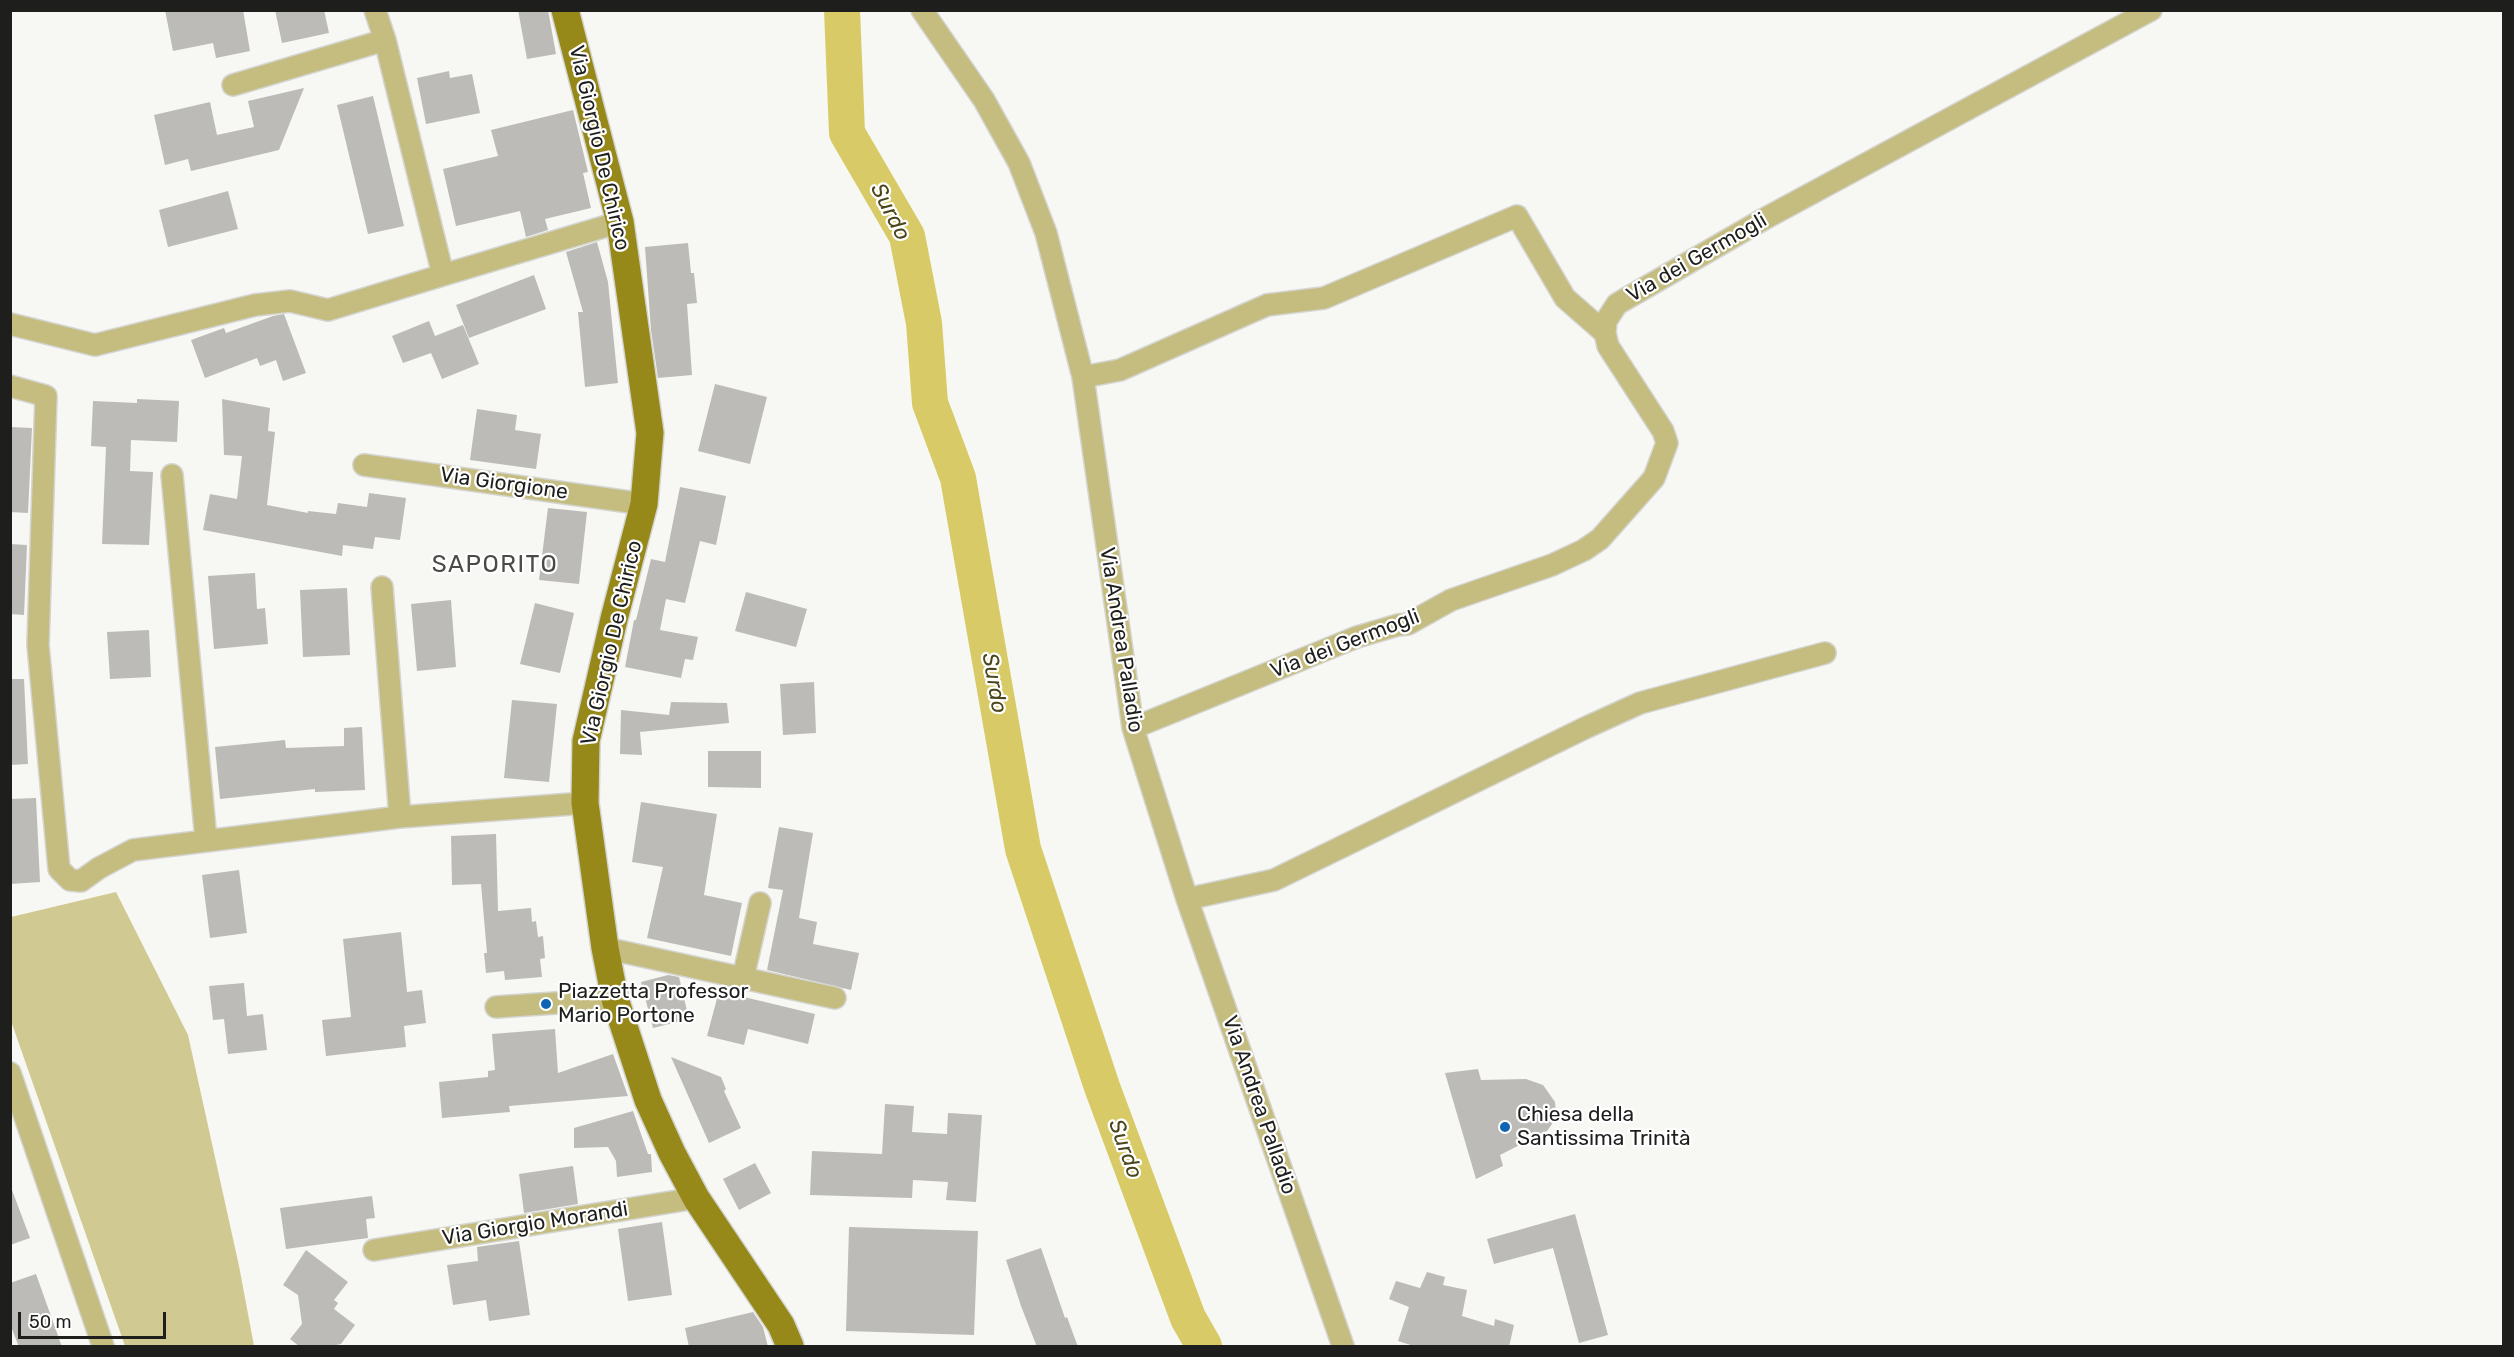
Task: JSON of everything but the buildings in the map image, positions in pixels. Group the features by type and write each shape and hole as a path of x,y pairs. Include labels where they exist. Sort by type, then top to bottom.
{"main road":[{"name":"Via Giorgio De Chirico","path":"565,10 621,222 650,433 644,504 614,619 586,741 585,803 605,948 615,999 648,1100 696,1198 782,1325 790,1347"}],"street":[{"path":"375,10 385,40 443,275"},
{"name":"Via Andrea Palladio","path":"922,10 984,100 1019,163 1046,233 1083,377 1132,728 1187,899 1343,1347"},
{"name":"Via dei Germogli","path":"1132,728 1357,637 1408,624 1451,600 1552,565 1584,550 1600,539 1654,478 1667,444 1663,431 1608,346 1605,333 1606,321 1617,304 1764,219 2151,10"},
{"path":"233,85 385,40"},
{"path":"1083,377 1120,370 1267,305 1324,298 1517,216 1565,298 1605,333"},
{"path":"10,324 95,345 255,305 290,301 328,310 621,222"},
{"path":"10,386 46,396 39,645 59,869 70,880 81,881 99,868 134,850 400,817 585,803"},
{"name":"Via Giorgione","path":"364,465 644,504"},
{"path":"171,475 206,840"},
{"path":"382,587 400,817"},
{"path":"1187,899 1274,880 1585,728 1640,704 1825,653"},
{"path":"743,978 760,903"},
{"path":"605,948 835,998"},
{"path":"496,1007 615,999"},
{"path":"10,1073 103,1347"},
{"name":"Via Giorgio Morandi","path":"374,1250 696,1198"}],"shaded area":[{"path":"116,892 188,1035 239,1266 254,1346 125,1346 11,1021 11,917"}],"waterway":[{"name":"Surdo","path":"842,10 847,133 907,236 924,323 930,403 958,478 1023,849 1102,1087 1188,1318 1204,1346"}],"place":[{"name":"Piazzetta Professor Mario Portone","path":"546,1004"},
{"name":"Chiesa della Santissima Trinità","path":"1505,1127"}],"district":[{"name":"SAPORITO","path":"495,565"}]}
